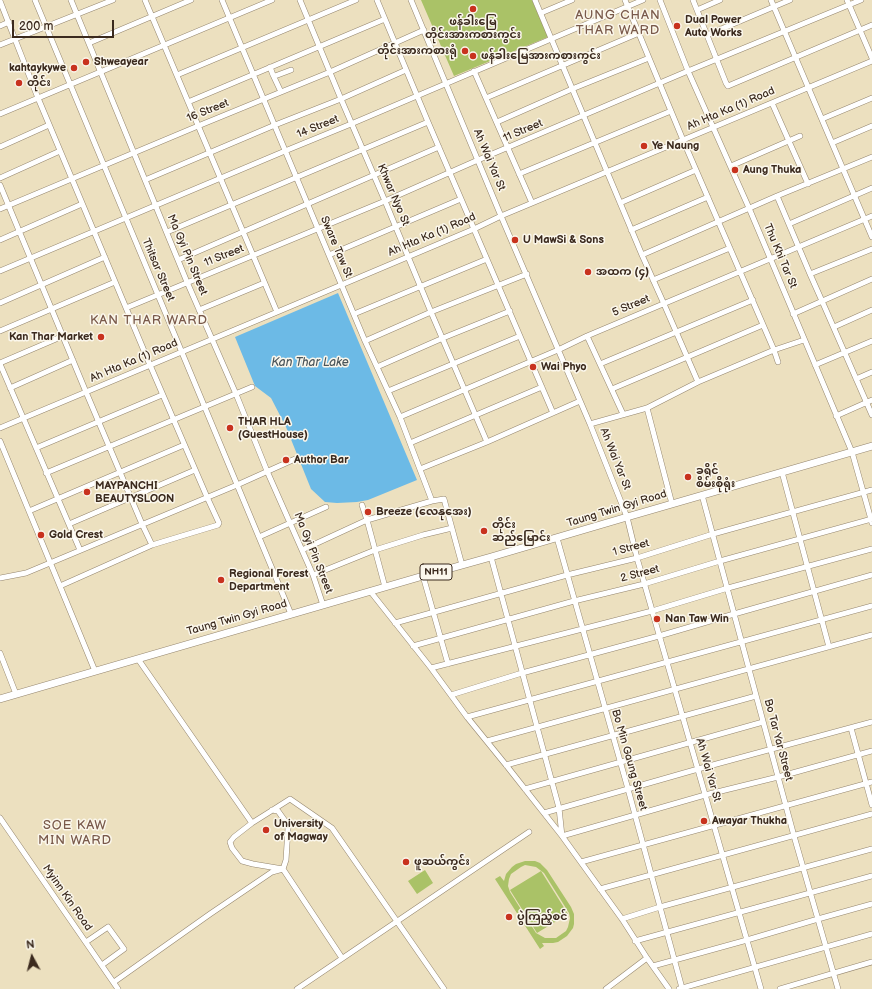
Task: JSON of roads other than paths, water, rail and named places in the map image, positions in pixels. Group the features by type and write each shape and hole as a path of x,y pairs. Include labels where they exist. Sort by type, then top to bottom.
{"highway":[{"name":"Taung Twin Gyi Road","path":"0,699 872,446"}],"street":[{"name":"Thitsar Street","path":"35,0 291,614"},
{"name":"Ma Gyi Pin Street","path":"71,0 187,282 313,575 323,605"},
{"path":"0,45 113,0"},
{"path":"145,0 277,312"},
{"path":"89,44 191,0"},
{"name":"Sware Taw St","path":"222,0 365,341 400,417 432,501"},
{"path":"0,114 272,0"},
{"name":"Khwar Nyo St","path":"300,0 351,124 487,442"},
{"path":"177,75 356,0"},
{"path":"377,0 553,413"},
{"name":"Ah Wai Yar St","path":"411,0 590,424 627,517 644,584 761,989"},
{"path":"535,0 631,230 698,382"},
{"path":"541,13 572,0"},
{"path":"625,0 778,362"},
{"name":"14 Street","path":"0,271 94,230 351,124 643,0"},
{"name":"Thu Khi Tar St","path":"660,0 688,71 750,208 793,314 852,452 872,520"},
{"path":"693,0 728,86 872,26"},
{"path":"697,10 720,0"},
{"path":"772,0 872,237"},
{"path":"707,35 790,0"},
{"name":"11 Street","path":"126,308 385,201 688,71 785,32 848,3 861,0"},
{"path":"848,3 872,58"},
{"path":"1,5 16,39 49,125 162,395 219,523 218,525 152,545 60,586"},
{"path":"188,102 385,19"},
{"path":"0,26 9,22"},
{"name":"16 Street","path":"0,209 330,72 424,30"},
{"path":"486,98 639,33"},
{"path":"496,122 649,58"},
{"name":"Ah Hta Ka (1) Road","path":"0,428 872,61"},
{"path":"270,67 281,92"},
{"path":"273,75 277,76 291,70"},
{"path":"145,180 341,99 406,70"},
{"path":"474,71 532,203"},
{"path":"822,119 872,98"},
{"path":"772,103 808,184"},
{"path":"519,174 671,110"},
{"path":"167,232 428,122"},
{"path":"0,147 49,125"},
{"path":"832,144 872,126"},
{"path":"731,166 800,136"},
{"path":"178,260 439,147"},
{"path":"0,178 60,151"},
{"path":"642,255 872,157"},
{"path":"620,203 696,170"},
{"path":"0,185 109,447 152,545"},
{"path":"789,224 872,188"},
{"path":"778,196 856,379 869,402 872,415"},
{"path":"631,230 708,197"},
{"path":"329,255 461,199"},
{"path":"0,240 82,204"},
{"name":"5 Street","path":"400,417 558,350 587,336 872,216"},
{"path":"653,280 730,248"},
{"path":"810,274 872,249"},
{"path":"0,303 105,258"},
{"path":"354,314 488,259"},
{"path":"365,341 431,312 527,274"},
{"path":"793,314 872,279"},
{"path":"0,331 115,282"},
{"path":"199,310 264,283"},
{"path":"600,364 753,300"},
{"path":"834,327 872,310"},
{"path":"377,367 510,311"},
{"path":"612,390 763,325"},
{"path":"63,336 0,363 80,550"},
{"path":"388,391 520,336"},
{"path":"587,336 623,414"},
{"path":"590,424 647,408 698,382 774,350 804,340"},
{"path":"815,365 872,341"},
{"path":"10,388 73,360"},
{"path":"856,379 872,372"},
{"path":"46,473 252,387"},
{"path":"410,443 542,387"},
{"path":"36,448 162,395"},
{"path":"420,469 487,442 580,401"},
{"path":"836,416 869,402"},
{"path":"647,408 672,504"},
{"path":"0,441 95,671"},
{"path":"29,511 184,446"},
{"path":"0,578 26,573 237,485 295,459"},
{"path":"69,524 195,470"},
{"path":"782,472 829,647"},
{"name":"1 Street","path":"395,623 567,575 637,558 713,534 872,490"},
{"name":"Bo Tar Yar Street","path":"702,495 794,836 838,989"},
{"path":"302,550 367,520 432,501 444,499 462,565"},
{"path":"362,505 385,587"},
{"path":"259,537 326,507"},
{"name":"2 Street","path":"413,646 574,601 644,584 720,561 872,520"},
{"path":"313,575 375,550 423,535 452,528"},
{"name":"Bo Min Gaung Street","path":"556,538 628,789 675,960 681,989"},
{"path":"431,668 652,611 728,588 872,549"},
{"path":"491,557 559,808 562,836"},
{"path":"450,694 872,575"},
{"path":"422,576 448,664"},
{"path":"370,591 431,668 467,717 544,812 622,919 669,989"},
{"path":"467,717 872,606"},
{"path":"487,741 872,635"},
{"path":"0,653 3,668 16,694"},
{"path":"138,659 252,823"},
{"path":"506,765 756,696"},
{"path":"525,789 763,722"},
{"path":"544,812 872,722"},
{"path":"851,728 872,805"},
{"path":"562,836 705,795 872,751"},
{"path":"581,862 872,782"},
{"path":"342,958 282,869 253,864 242,860 236,854 230,842 234,836 252,823 290,799 332,828 444,989"},
{"path":"114,982 272,872 282,869 286,860 288,825 278,811 272,810"},
{"path":"600,889 872,814"},
{"name":"Myinn Kin Road","path":"0,818 118,989"},
{"path":"297,989 529,832"},
{"path":"622,919 660,907 872,849"},
{"path":"636,941 872,876"},
{"path":"653,966 872,904"},
{"path":"86,942 108,927 124,949 102,965"},
{"path":"681,989 872,934"},
{"path":"608,988 647,958"},
{"path":"780,989 872,962"}],"water":[{"name":"Kan Thar Lake","path":"338,293 417,480 368,500 337,503 325,502 311,489 286,427 271,398 255,386 235,337"}],"place":[{"name":"ဖန်ခါးမြေ တိုင်းအားကစားကွင်း","path":"473,9"},
{"name":"Dual Power Auto Works","path":"677,26"},
{"name":"တိုင်းအားကစားရုံ","path":"465,51"},
{"name":"ဖန်ခါးမြေအားကစားကွင်း","path":"473,56"},
{"name":"Shweayear","path":"86,62"},
{"name":"kahtaykywe","path":"74,68"},
{"name":"တိုင်း","path":"19,83"},
{"name":"Ye Naung","path":"644,146"},
{"name":"Aung Thuka","path":"735,170"},
{"name":"U MawSi & Sons","path":"515,240"},
{"name":"အထက (၄)","path":"588,272"},
{"name":"Kan Thar Market","path":"101,337"},
{"name":"Wai Phyo","path":"533,367"},
{"name":"THAR HLA (GuestHouse)","path":"230,428"},
{"name":"Author Bar","path":"286,460"},
{"name":"ခရိုင် စိမ်းစိုရုံး","path":"688,477"},
{"name":"MAYPANCHI BEAUTYSLOON","path":"87,492"},
{"name":"Breeze (လေနုအေး)","path":"368,512"},
{"name":"တိုင်း ဆည်မြောင်း","path":"484,531"},
{"name":"Gold Crest","path":"41,535"},
{"name":"Regional Forest Department","path":"221,580"},
{"name":"Nan Taw Win","path":"657,619"},
{"name":"Awayar Thukha","path":"704,821"},
{"name":"University of Magway","path":"266,830"},
{"name":"ဖူဆယ်ကွင်း","path":"406,862"},
{"name":"ပွဲကြည့်စင်","path":"509,917"}],"district":[{"name":"AUNG CHAN THAR WARD","path":"618,24"},
{"name":"KAN THAR WARD","path":"149,321"},
{"name":"SOE KAW MIN WARD","path":"75,834"}]}
